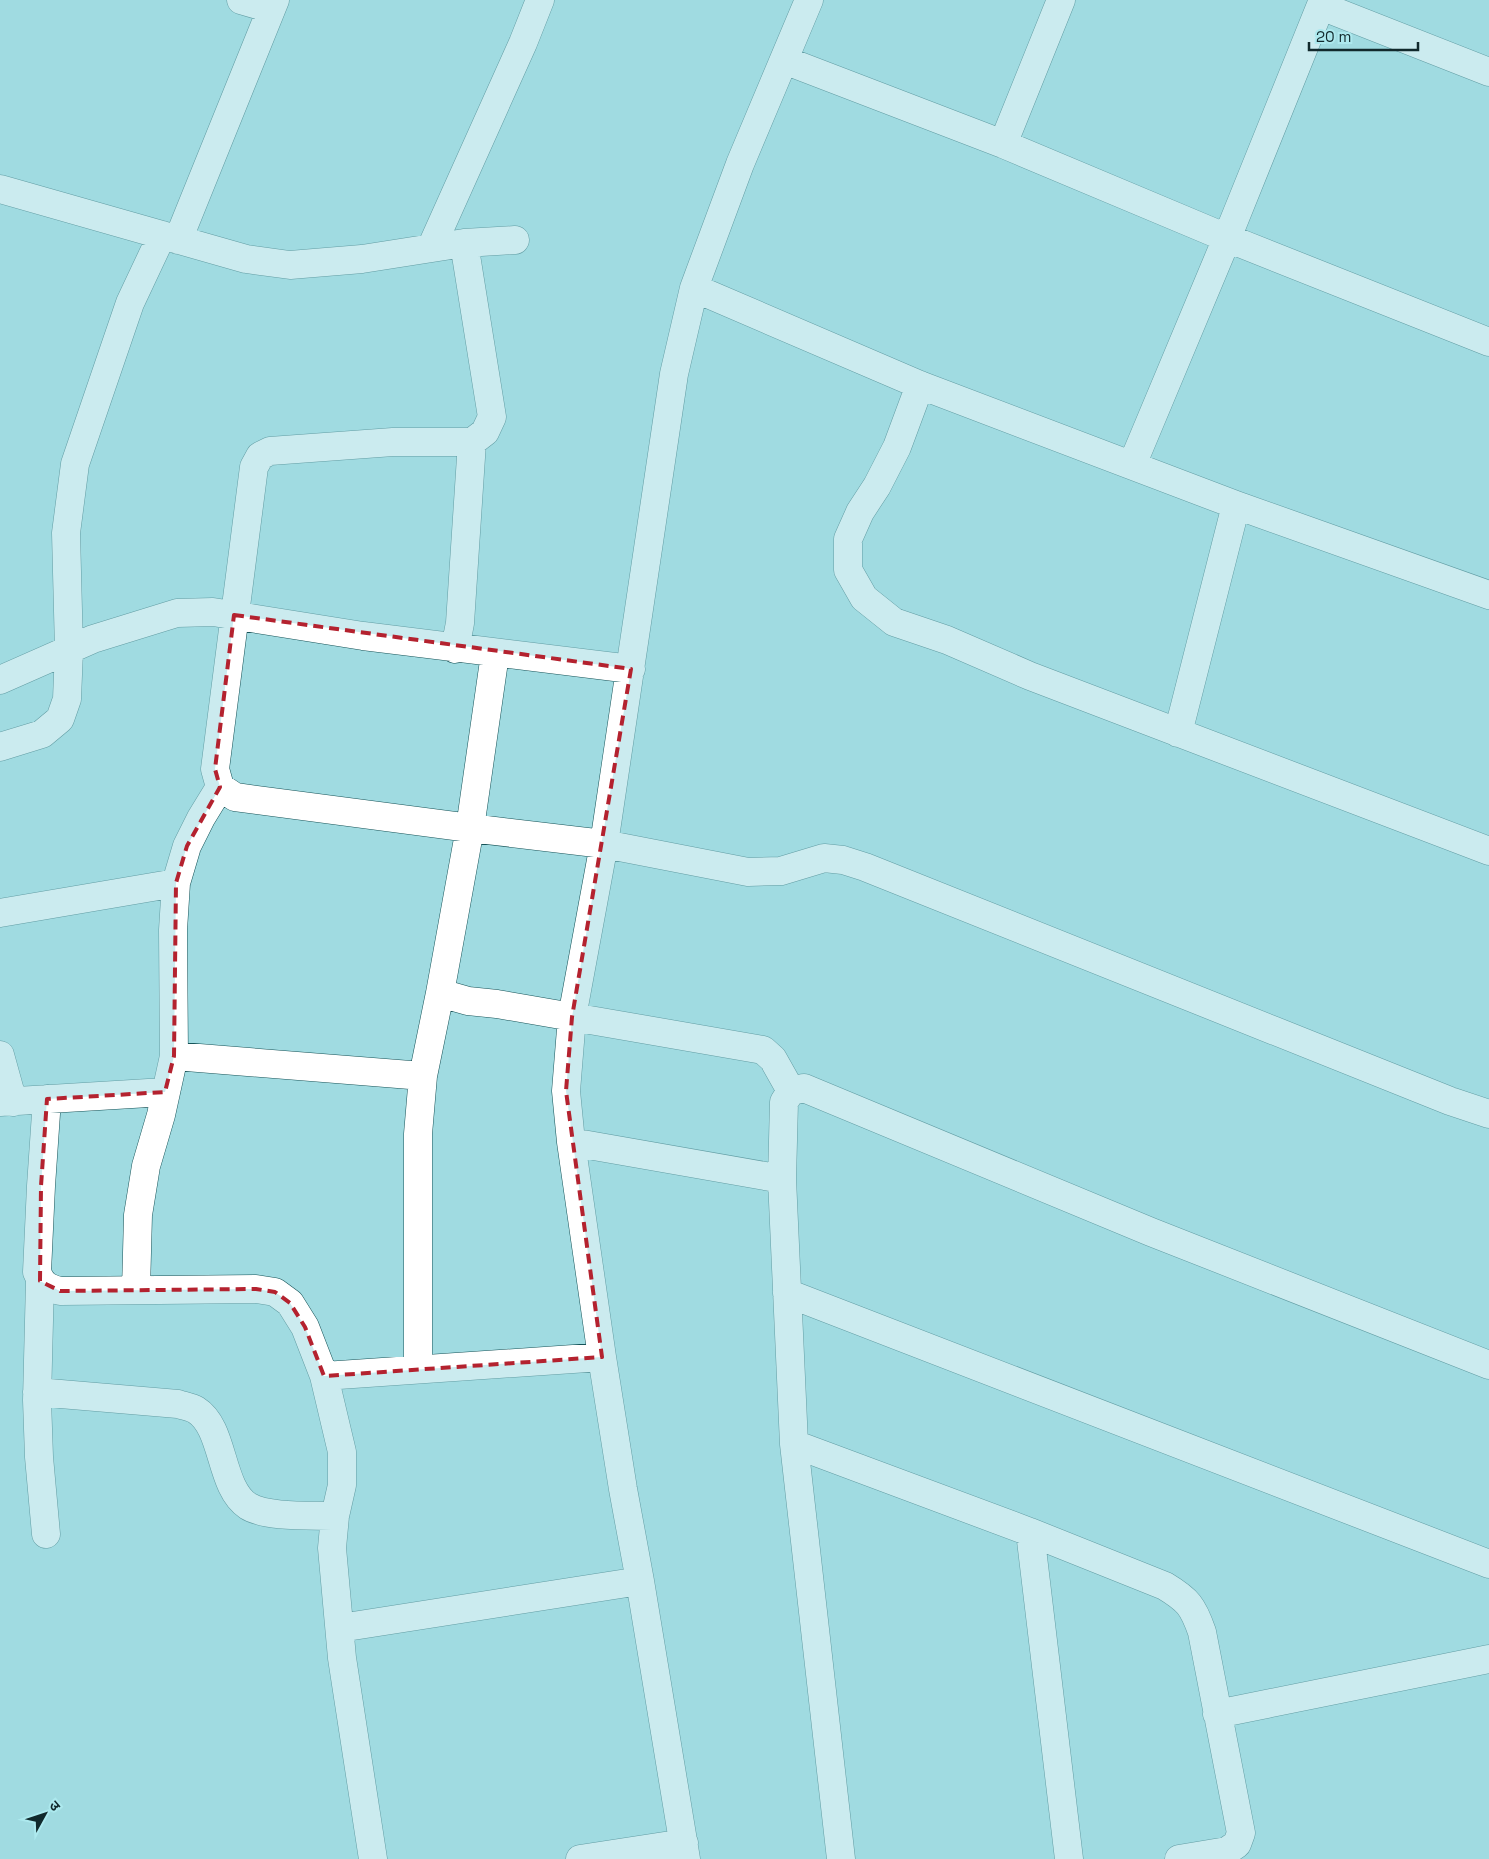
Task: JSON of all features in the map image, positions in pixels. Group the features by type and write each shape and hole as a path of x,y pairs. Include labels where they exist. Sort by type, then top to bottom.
{"street":[{"path":"0,747 42,734 60,719 67,699 69,650 66,533 75,464 130,303 170,237 273,4 241,0"},
{"path":"431,248 519,52 540,0"},
{"path":"580,1859 685,1851 640,1581 622,1489 571,1142 566,1091 572,1018 604,844 674,374 694,288 740,164 809,0"},
{"path":"1003,144 1061,0"},
{"path":"1132,465 1228,238 1322,3 1489,72"},
{"path":"784,60 1003,144 1228,238 1489,342"},
{"path":"0,189 246,259 290,265 362,259 464,242 515,240"},
{"path":"464,242 492,417 485,432 472,442 393,442 270,451 260,456 254,467 215,769 220,787 235,797 604,844 748,872 780,871 824,858 843,860 865,867 1450,1101 1489,1114"},
{"path":"694,288 920,385 1236,505 1489,595"},
{"path":"920,385 897,447 877,486 860,512 848,539 848,570 864,598 894,622 947,640 1030,676 1489,851"},
{"path":"455,648 460,623 472,442"},
{"path":"1178,733 1236,505"},
{"path":"0,680 93,639 177,613 213,612 495,654 631,669"},
{"path":"418,1369 418,1134 424,1076 470,828 495,654"},
{"path":"136,1290 138,1215 146,1166 161,1115 174,1056 173,930 176,884 187,846 220,787"},
{"path":"0,913 176,884"},
{"path":"440,993 468,1001 498,1004 763,1050 773,1059 791,1091"},
{"path":"0,1055 7,1102 165,1092"},
{"path":"174,1056 424,1076"},
{"path":"841,1859 794,1444 782,1179 784,1102 791,1091 804,1088 1160,1235 1489,1365"},
{"path":"46,1534 39,1457 37,1392 40,1206 47,1100"},
{"path":"571,1142 782,1179"},
{"path":"40,1281 48,1288 60,1291 256,1289 275,1292 290,1303 305,1327 324,1376 342,1452 342,1485 335,1516 332,1548 342,1658 372,1859"},
{"path":"787,1294 1489,1564"},
{"path":"324,1376 602,1357"},
{"path":"37,1392 178,1404 197,1411 210,1426 234,1491 248,1506 268,1513 335,1516"},
{"path":"794,1444 1030,1532 1165,1586 1182,1596 1195,1612 1202,1632 1241,1833 1239,1852 1227,1851 1179,1859"},
{"path":"1030,1532 1069,1859"},
{"path":"340,1628 640,1581"},
{"path":"1218,1714 1489,1658"}],"highlighted area":[{"path":"234,615 631,669 572,1017 566,1091 602,1357 324,1376 305,1327 290,1303 275,1292 256,1289 60,1291 40,1281 41,1186 47,1099 165,1092 174,1056 176,883 187,846 220,787 215,769"}]}
